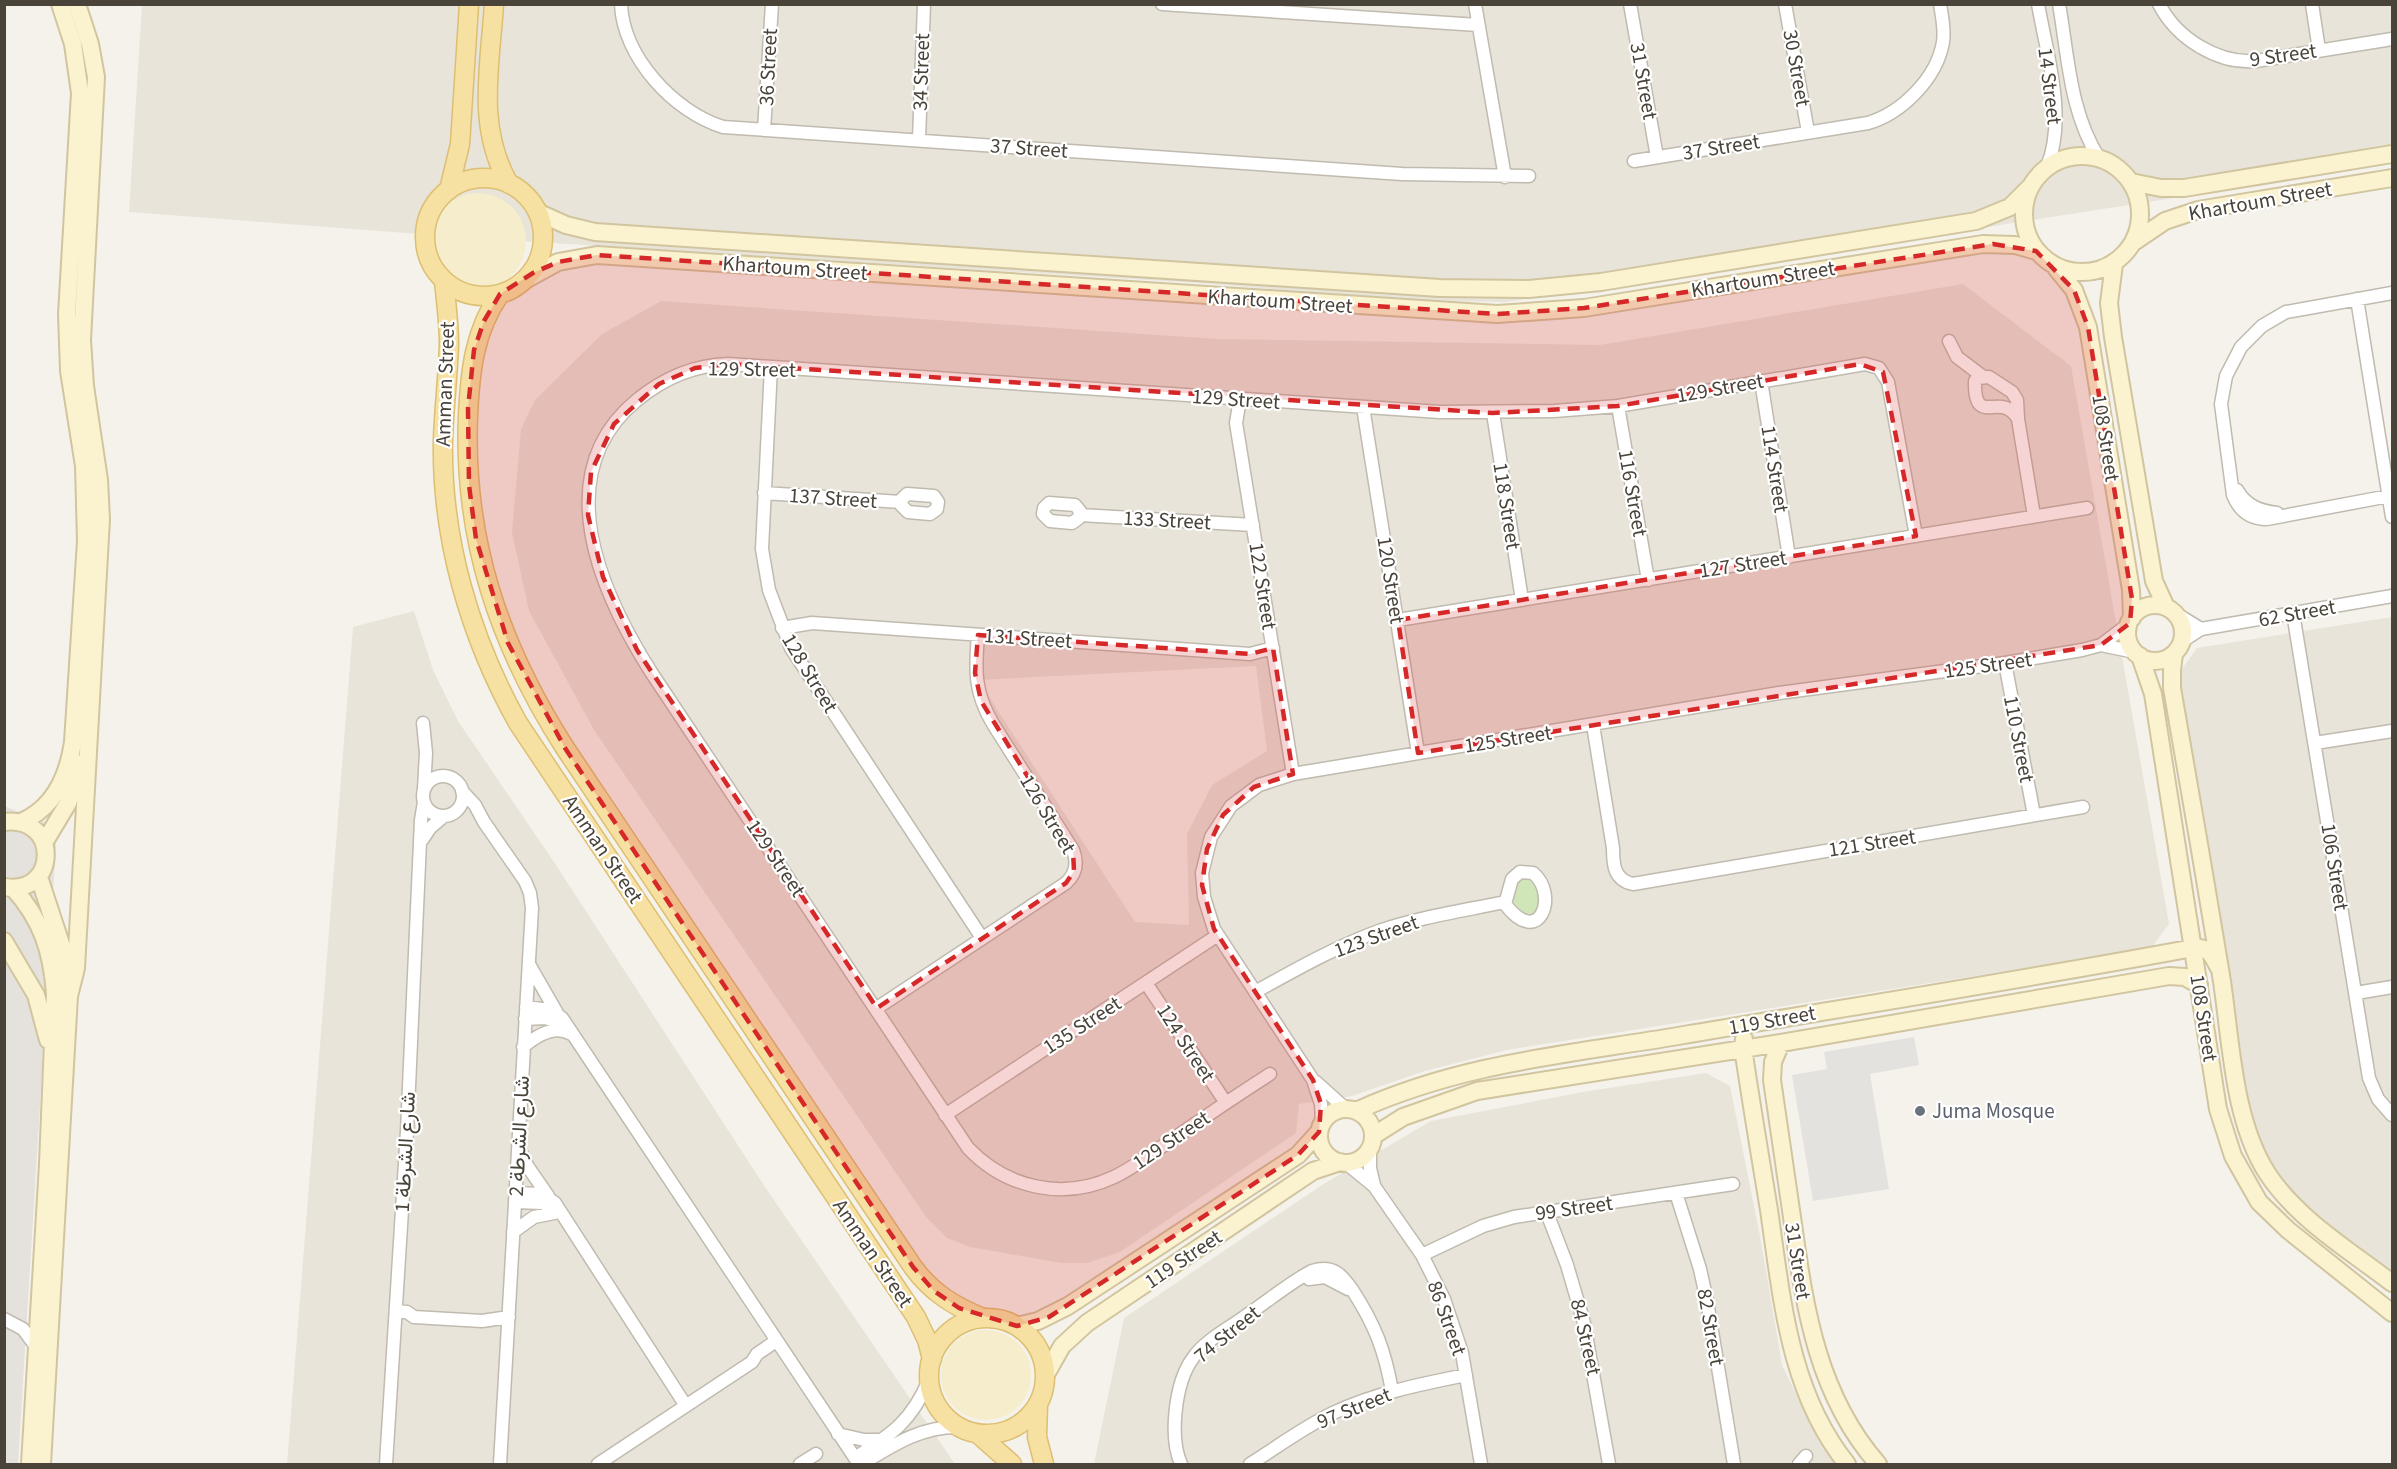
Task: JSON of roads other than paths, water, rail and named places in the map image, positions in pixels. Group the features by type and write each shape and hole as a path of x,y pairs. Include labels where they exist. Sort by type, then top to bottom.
{"main road":[{"path":"449,190 460,144 469,4"},
{"path":"494,4 487,116 495,155 509,184"},
{"path":"484,178 509,184 530,200 542,225 541,248 534,268 525,280 500,294 470,294 456,289 444,281 428,256 426,234 430,213 438,200 460,183 484,178"},
{"name":"Amman Street","path":"444,281 448,335 443,441 446,497 454,552 466,603 494,677 518,723 916,1317 927,1340 932,1359"},
{"name":"Amman Street","path":"500,294 484,321 474,350 468,408 468,468 472,512 482,566 498,618 519,668 565,748 913,1267 926,1284 942,1298 983,1318"},
{"path":"978,1434 1000,1433 1019,1425 1038,1404 1043,1391 1045,1376 1040,1353 1026,1334 1017,1326 1006,1321 983,1318 969,1321 951,1331 937,1346 932,1359 929,1380 935,1402 941,1412 960,1427 978,1434 1012,1464"},
{"path":"1038,1404 1037,1437 1044,1464"}],"street":[{"path":"13,822 42,811 62,781 69,762 73,742 84,570 86,516 84,466 70,379 67,314 80,93 73,44 60,4"},
{"path":"69,996 76,968 101,519 98,468 85,386 82,317 96,93 90,44 77,4"},
{"name":"37 Street","path":"621,4 624,29 632,50 673,99 689,112 710,123 736,129 1402,174 1529,176"},
{"name":"36 Street","path":"764,130 772,4"},
{"name":"34 Street","path":"919,140 924,4"},
{"path":"1162,4 1478,25"},
{"path":"1475,4 1505,177"},
{"name":"31 Street","path":"1630,4 1657,158"},
{"name":"30 Street","path":"1785,4 1808,132"},
{"path":"1808,132 1876,121 1908,102 1934,66 1941,51 1944,26 1940,4"},
{"name":"14 Street","path":"2038,4 2056,114 2056,138 2047,167"},
{"name":"14 Street","path":"2059,4 2078,113 2087,137 2099,158"},
{"name":"9 Street","path":"2159,4 2176,28 2214,55 2238,62 2392,39"},
{"path":"2312,4 2319,50"},
{"name":"37 Street","path":"1634,161 1808,132"},
{"name":"Khartoum Street","path":"2131,182 2161,188 2184,188 2392,154"},
{"path":"2072,156 2099,158 2116,168 2131,182 2140,205 2139,230 2134,242 2114,264 2100,271 2070,272 2055,267 2036,251 2029,239 2024,220 2025,200 2030,188 2047,167 2072,156"},
{"name":"Khartoum Street","path":"2134,242 2165,221 2198,210 2392,178"},
{"name":"Khartoum Street","path":"537,212 566,225 595,232 1281,278 1499,290 1601,282 1976,221 2010,207 2030,188"},
{"name":"Khartoum Street","path":"525,280 558,262 597,255 1450,313 1506,314 1584,308 1983,244 2004,244 2036,251"},
{"name":"108 Street","path":"2114,264 2109,303 2112,337 2154,581 2170,610"},
{"name":"108 Street","path":"2055,267 2074,291 2088,327 2131,590 2131,620"},
{"path":"2389,496 2288,514 2264,511 2251,505 2240,496 2232,478 2221,404 2226,376 2241,347 2262,326 2286,312 2392,293"},
{"path":"2357,299 2392,517"},
{"path":"1949,341 1958,357 1982,376 1989,377 2012,392 2018,405 2018,419 2034,516"},
{"name":"129 Street","path":"1270,1074 1126,1170 1094,1184 1069,1189 1030,1186 995,1171 968,1148 637,650 616,610 598,560 590,529 589,486 596,458 611,429 634,403 670,378 694,368 728,364 1440,412 1493,413 1618,406 1865,364 1876,366 1883,372 1889,388 1916,536"},
{"name":"128 Street","path":"771,367 762,536 764,571 782,628 791,648 982,938"},
{"path":"1982,376 1975,381 1977,402 1985,408 1999,406 2007,408 2013,411 2018,419"},
{"name":"114 Street","path":"1761,381 1789,556"},
{"name":"122 Street","path":"1240,399 1236,423 1293,774"},
{"name":"116 Street","path":"1618,406 1648,580"},
{"name":"120 Street","path":"1363,407 1418,753"},
{"name":"118 Street","path":"1493,413 1522,600"},
{"name":"137 Street","path":"764,493 901,502"},
{"name":"127 Street","path":"1398,620 2087,508"},
{"name":"133 Street","path":"1080,515 1253,525"},
{"name":"62 Street","path":"2178,648 2202,629 2392,596"},
{"path":"2170,610 2183,630 2178,648 2161,660 2154,661 2138,654 2129,642 2131,620 2137,612 2151,606 2170,610 2202,629"},
{"name":"106 Street","path":"2293,613 2372,1086 2378,1099 2392,1115"},
{"name":"125 Street","path":"2101,645 2131,620"},
{"name":"131 Street","path":"782,628 812,623 1250,654 1273,648"},
{"name":"126 Street","path":"877,1008 1066,883 1074,871 1076,861 1071,845 993,724 981,701 975,673 978,635"},
{"name":"125 Street","path":"1321,1128 1321,1104 1313,1080 1218,935 1206,908 1202,885 1204,861 1211,837 1223,815 1240,798 1270,780 1293,774 1779,693 2005,663 2101,645 2138,654"},
{"name":"108 Street","path":"2178,648 2172,688 2241,1107 2258,1156 2274,1184 2293,1205 2392,1283"},
{"name":"108 Street","path":"2138,654 2153,694 2218,1108 2226,1139 2250,1190 2274,1217 2392,1313"},
{"name":"110 Street","path":"2005,663 2034,815"},
{"name":"شارع الشرطة 1","path":"386,1464 422,840 421,820 426,753 423,723"},
{"name":"121 Street","path":"1593,725 1614,848 1622,868 1629,875 1637,878 1660,879 2083,807"},
{"path":"2315,743 2392,731"},
{"path":"44,843 61,817 74,789 89,736"},
{"path":"426,753 441,776"},
{"path":"422,840 430,828 450,814 462,802 462,791 452,778 441,776 431,780 424,795 434,813 450,814 484,822"},
{"name":"شارع الشرطة 2","path":"462,791 475,805 525,882 530,893 532,908 500,1464"},
{"path":"9,888 32,883 39,877 46,861 44,843 33,828 13,822"},
{"path":"39,877 65,961 69,996 42,1464"},
{"path":"9,888 29,906 37,918 50,957 55,994 30,1464"},
{"name":"123 Street","path":"1255,992 1333,950 1378,932 1421,919 1505,902"},
{"name":"135 Street","path":"945,1115 1218,935"},
{"path":"4,941 36,995 44,1020 51,1058"},
{"path":"2193,948 2203,947 2208,950 2219,968"},
{"name":"119 Street","path":"1351,1110 1476,1069 2193,948"},
{"path":"529,959 535,977 558,1014 838,1434 859,1462 886,1444 909,1436 946,1427 960,1427"},
{"path":"1995,1005 2039,989 2042,982 2039,978 2032,976"},
{"name":"119 Street","path":"1372,1142 1402,1117 1477,1090 1781,1043 2169,976 2185,977 2199,984"},
{"name":"124 Street","path":"1146,982 1226,1103"},
{"path":"2356,993 2392,987"},
{"path":"526,1013 544,1008 558,1014"},
{"path":"526,1013 553,1019 569,1030"},
{"path":"1743,1048 1744,1040 1752,1031 1779,1024 1795,1016"},
{"path":"524,1047 538,1036 553,1031 569,1030"},
{"name":"31 Street","path":"1781,1043 1773,1062 1772,1080 1806,1309 1820,1363 1833,1393 1850,1427 1878,1464"},
{"name":"31 Street","path":"1743,1048 1784,1313 1799,1372 1814,1412 1825,1433 1847,1464"},
{"name":"125 Street","path":"1313,1080 1351,1110"},
{"path":"1351,1110 1368,1121 1372,1142 1358,1161 1343,1163 1326,1154 1322,1148 1321,1128 1332,1113 1351,1110"},
{"name":"119 Street","path":"1017,1326 1048,1317 1078,1300 1298,1155 1321,1128"},
{"name":"86 Street","path":"1372,1142 1370,1168 1374,1186"},
{"path":"518,1145 524,1159 686,1406"},
{"name":"119 Street","path":"1045,1376 1062,1346 1087,1323 1313,1171 1343,1163"},
{"name":"86 Street","path":"1343,1163 1374,1186 1422,1256 1450,1315 1467,1375 1481,1464"},
{"name":"99 Street","path":"1422,1256 1483,1226 1514,1217 1733,1184"},
{"name":"82 Street","path":"1676,1193 1700,1269 1707,1301 1734,1464"},
{"path":"515,1197 548,1196"},
{"path":"515,1197 542,1203 559,1212"},
{"path":"513,1232 534,1217 559,1212"},
{"name":"84 Street","path":"1547,1213 1567,1265 1584,1323 1609,1464"},
{"path":"1773,1244 1782,1240 1789,1243 1799,1296 1806,1309"},
{"path":"2344,1274 2366,1282 2372,1279 2374,1268"},
{"name":"74 Street","path":"1180,1464 1174,1439 1174,1420 1181,1388 1192,1359 1211,1341 1312,1271 1328,1269 1340,1274 1367,1312 1379,1338 1392,1391"},
{"path":"395,1317 407,1312 414,1317 508,1322"},
{"path":"4,1319 24,1329 37,1348"},
{"path":"598,1464 752,1362 759,1360 778,1344"},
{"name":"97 Street","path":"1250,1464 1300,1431 1332,1414 1392,1391 1467,1375"},
{"path":"879,1464 886,1444 914,1410 929,1380"},
{"path":"838,1434 886,1444"},
{"path":"612,1464 618,1452"},
{"path":"800,1464 816,1454"}],"place":[{"name":"Juma Mosque","path":"1920,1111"}]}
